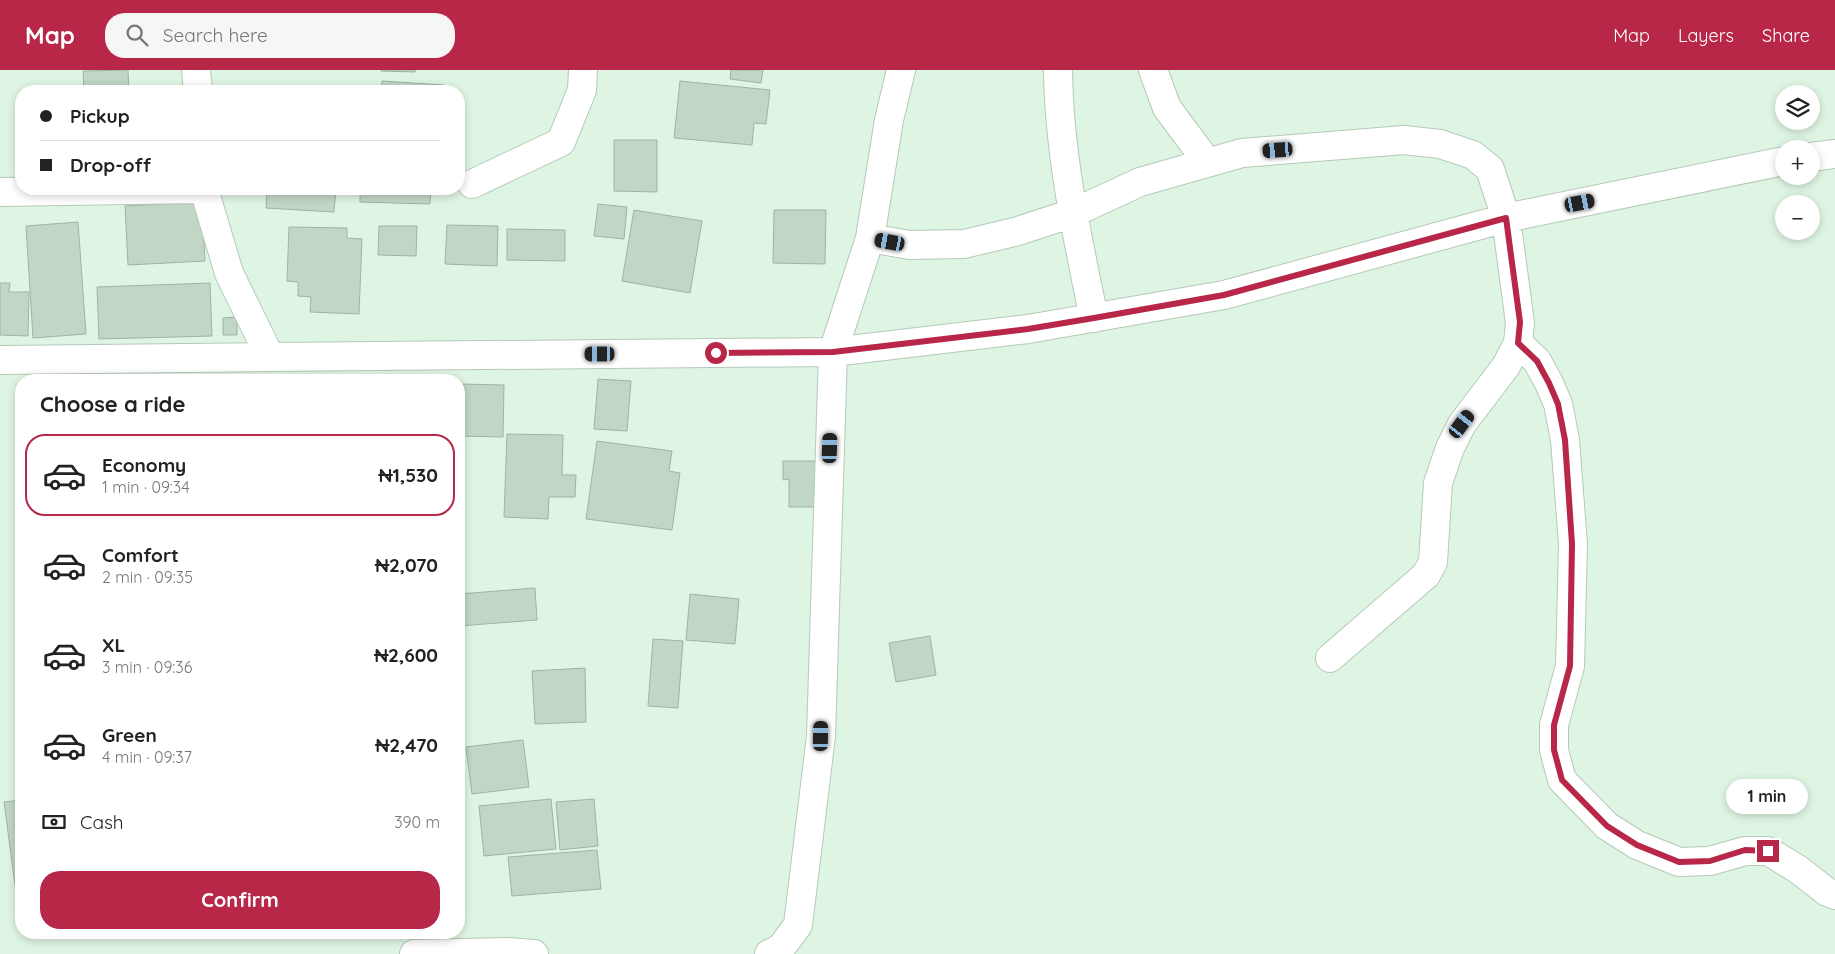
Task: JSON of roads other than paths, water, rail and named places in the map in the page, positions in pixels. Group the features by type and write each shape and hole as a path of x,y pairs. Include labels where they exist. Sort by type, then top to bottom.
{"street":[{"path":"196,70 197,85"},
{"path":"472,184 561,142 582,90 582,70"},
{"path":"769,954 781,948 798,925 821,736 833,352 870,238 889,120 901,70"},
{"path":"1058,70 1058,110 1073,213 1094,318"},
{"path":"1153,70 1167,108 1208,163"},
{"path":"870,238 909,245 964,244 1018,231 1073,213 1140,182 1242,153 1404,140 1440,144 1473,155 1490,169 1506,218 1520,322 1518,343 1506,366 1462,424 1450,448 1438,483 1433,562 1426,575 1330,658"},
{"path":"1820,156 1835,154"},
{"path":"0,360 833,352 1028,329 1224,295 1506,218 1775,163"},
{"path":"0,192 15,192"},
{"path":"206,195 229,273 270,357"},
{"path":"1518,343 1537,361 1549,383 1558,404 1565,440 1572,544 1570,666 1554,725 1554,750 1562,780 1607,826 1637,845 1679,862 1710,861 1745,850 1768,851 1799,870 1826,892 1835,895"},
{"path":"414,954 508,952 534,954"}]}
